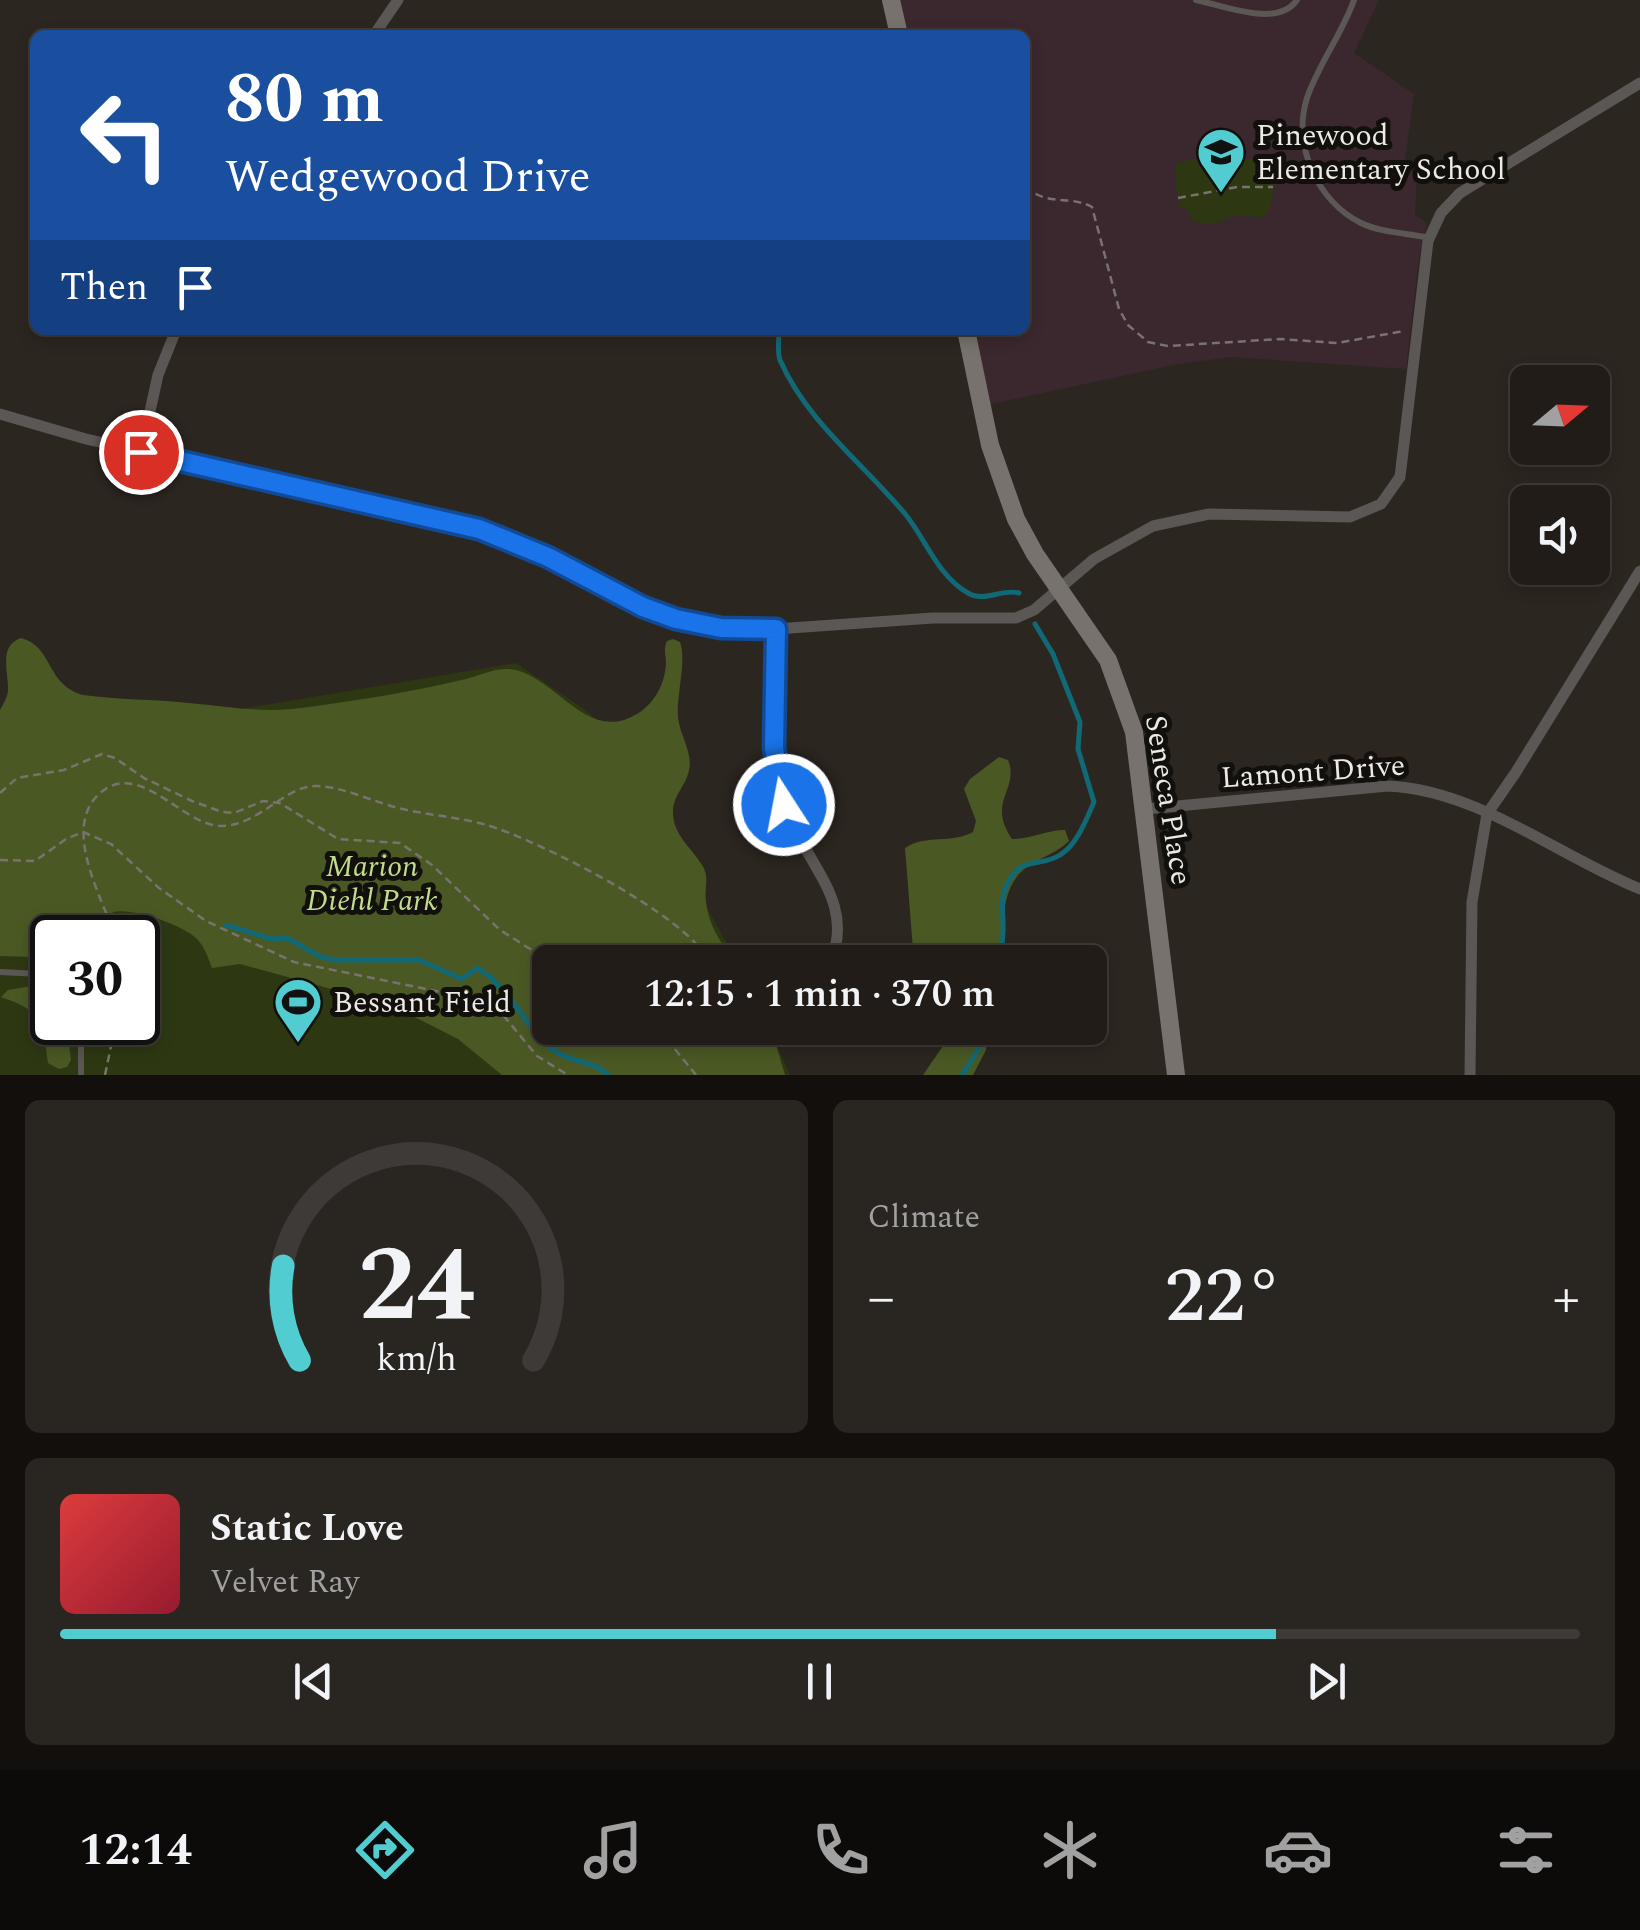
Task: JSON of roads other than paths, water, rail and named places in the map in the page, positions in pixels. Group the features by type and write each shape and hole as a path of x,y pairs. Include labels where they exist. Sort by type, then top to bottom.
{"street":[{"path":"377,30 398,0"},
{"path":"896,1 899,30"},
{"path":"0,414 141,452 479,529 548,557 643,607 676,619 721,628 776,629 933,618 1016,618 1034,610 1122,540 1177,519 1227,514 1350,517 1381,504 1400,477 1407,444 1429,238 1440,213 1460,192 1640,83"},
{"path":"141,452 158,375 174,335"},
{"name":"Seneca Place","path":"967,335 1001,483 1026,536 1101,646 1134,732 1176,1075"},
{"path":"1470,1075 1472,902 1486,814 1640,571"},
{"path":"776,629 777,776 790,818 835,902 836,945"},
{"name":"Lamont Drive","path":"1146,808 1388,786 1440,792 1640,889"}],"lane":[{"path":"1196,0 1272,15 1288,10 1298,0"},
{"path":"1354,0 1307,99 1304,132 1310,165 1327,195 1352,217 1372,227 1429,238"},
{"path":"0,972 30,973"},
{"path":"81,1045 81,1075"}],"waterway":[{"path":"779,335 780,360 805,403 906,515 948,577 974,596 1019,593"},
{"path":"1002,945 1002,902 1012,875 1018,869 1066,851 1094,802 1078,749 1080,722 1053,654 1035,624"},
{"path":"226,925 272,939 287,938 321,957 335,960 419,960 462,979 477,968 498,985 552,1049 608,1075"},
{"path":"962,1075 978,1045"}],"place":[{"name":"Pinewood Elementary School","path":"1221,194"},
{"name":"Bessant Field","path":"298,1044"}],"park label":[{"name":"Marion Diehl Park","path":"372,883"}]}
